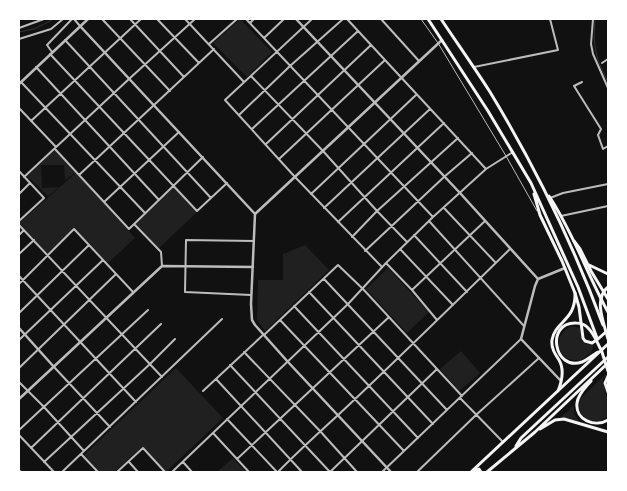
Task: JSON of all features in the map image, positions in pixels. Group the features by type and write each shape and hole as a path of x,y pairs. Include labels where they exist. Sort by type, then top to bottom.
{"main road":[{"path":"428,19 513,152 531,183 578,287 608,371"},
{"path":"441,19 490,93 542,186 587,283 608,339"},
{"path":"531,183 540,215 575,293 579,307 583,338 585,341 592,342 608,330"},
{"path":"542,186 561,216 608,312"},
{"path":"574,242 580,249 587,264 608,299"},
{"path":"587,264 608,274"},
{"path":"608,287 602,294 600,303 608,339"},
{"path":"556,394 562,382 563,376 561,363 554,354 552,339 558,327 573,309 575,293"},
{"path":"600,348 589,328 580,323 572,323 562,328 556,338 557,349 563,358 568,361 582,362 606,346"},
{"path":"470,472 556,394 606,346"},
{"path":"513,449 521,438 608,358"},
{"path":"535,432 608,363"},
{"path":"598,372 582,393 577,403 579,413 583,419 595,424 608,420"},
{"path":"608,376 605,383 608,392"},
{"path":"489,471 513,449 535,432 550,422 559,419 564,419 608,432"},
{"path":"474,472 479,469 481,472"}],"street":[{"path":"19,28 44,19"},
{"path":"19,39 51,29 63,19"},
{"path":"227,183 197,211 75,80 51,53 47,45 73,19 203,157 227,183 255,214 251,295 252,320 263,335 391,472"},
{"path":"88,19 20,83 46,108 145,213"},
{"path":"102,19 170,91"},
{"path":"130,19 184,77"},
{"path":"31,121 140,19"},
{"path":"157,19 199,63"},
{"path":"185,19 244,82"},
{"path":"24,177 129,78 195,19"},
{"path":"209,44 237,19"},
{"path":"246,19 276,53 364,143 433,217"},
{"path":"250,23 254,19"},
{"path":"264,38 284,19"},
{"path":"296,19 430,163 460,193 538,279"},
{"path":"312,19 225,100 324,208 382,267"},
{"path":"239,115 317,41 343,19"},
{"path":"346,19 486,168"},
{"path":"381,19 419,61"},
{"path":"473,68 558,50 550,19"},
{"path":"593,19 591,44 593,54 608,88"},
{"path":"252,129 358,31"},
{"path":"255,214 442,39"},
{"path":"65,40 211,198"},
{"path":"266,144 371,46"},
{"path":"79,175 214,49"},
{"path":"602,63 608,59"},
{"path":"279,159 385,60"},
{"path":"36,67 159,200"},
{"path":"251,76 407,242"},
{"path":"582,82 574,86 601,129 598,135 603,149 608,146"},
{"path":"311,194 417,94"},
{"path":"19,108 128,229 203,157"},
{"path":"324,208 431,109"},
{"path":"338,222 444,123"},
{"path":"104,202 179,132"},
{"path":"352,237 377,211 458,138"},
{"path":"172,472 305,347 363,289 400,248 433,217 486,168 513,152"},
{"path":"365,251 444,177 472,153"},
{"path":"19,171 44,198 19,221"},
{"path":"19,194 30,183"},
{"path":"550,198 564,193 608,184"},
{"path":"561,216 608,206"},
{"path":"444,208 496,263"},
{"path":"429,221 524,326"},
{"path":"412,290 485,221"},
{"path":"19,224 162,377"},
{"path":"134,224 162,252 162,266"},
{"path":"19,284 74,229 132,292"},
{"path":"19,235 24,230"},
{"path":"414,235 467,292"},
{"path":"19,254 34,240"},
{"path":"251,295 185,292 186,240 254,241"},
{"path":"19,313 89,245"},
{"path":"400,248 453,305"},
{"path":"228,419 278,472 290,459 384,372 510,249"},
{"path":"19,340 103,260"},
{"path":"386,263 438,320"},
{"path":"203,391 338,265 363,289 437,369 476,415 503,442"},
{"path":"19,398 81,342 132,292 162,266 253,267"},
{"path":"382,472 521,339 538,279 564,268"},
{"path":"19,368 116,274"},
{"path":"19,276 136,402"},
{"path":"324,278 447,410"},
{"path":"309,292 433,424"},
{"path":"294,306 370,385 418,438"},
{"path":"19,430 148,310"},
{"path":"237,459 389,317"},
{"path":"62,472 222,320"},
{"path":"280,320 404,451"},
{"path":"31,448 161,324"},
{"path":"19,328 110,426"},
{"path":"44,462 150,364 175,338"},
{"path":"521,339 562,382"},
{"path":"244,352 357,472"},
{"path":"417,472 476,415 539,358"},
{"path":"230,365 330,472 437,369"},
{"path":"216,379 302,472"},
{"path":"19,382 44,407 84,452"},
{"path":"213,433 249,472"},
{"path":"19,435 52,471"},
{"path":"118,472 143,448 164,472"},
{"path":"81,454 98,472"},
{"path":"129,462 138,472"},
{"path":"183,462 192,472"}],"lane":[{"path":"421,19 438,43 540,215"}],"shaded area":[{"path":"240,19 272,52 247,77 213,43"},
{"path":"55,150 75,173 65,180 64,165 41,165 42,188 59,187 48,196 27,176"},
{"path":"77,172 135,238 107,264 75,229 48,256 19,223"},
{"path":"173,186 197,212 158,249 134,224"},
{"path":"305,245 329,270 265,331 257,320 258,280 283,280 283,254"},
{"path":"388,268 429,312 407,333 366,289"},
{"path":"572,326 580,328 580,335 584,343 590,345 594,344 591,352 581,361 568,359 560,351 560,337"},
{"path":"461,351 480,373 459,391 440,369"},
{"path":"176,368 223,418 166,472 142,447 114,472 100,472 84,455"},
{"path":"608,372 603,379 603,382 608,401 608,416 601,421 587,420 582,415 580,410 579,404 581,398"},
{"path":"573,405 575,415 580,422 561,417"},
{"path":"233,458 246,472 217,472"}],"waterway":[{"path":"19,32 34,29 54,19"},
{"path":"595,19 594,37 596,52 600,66 608,82"}]}
